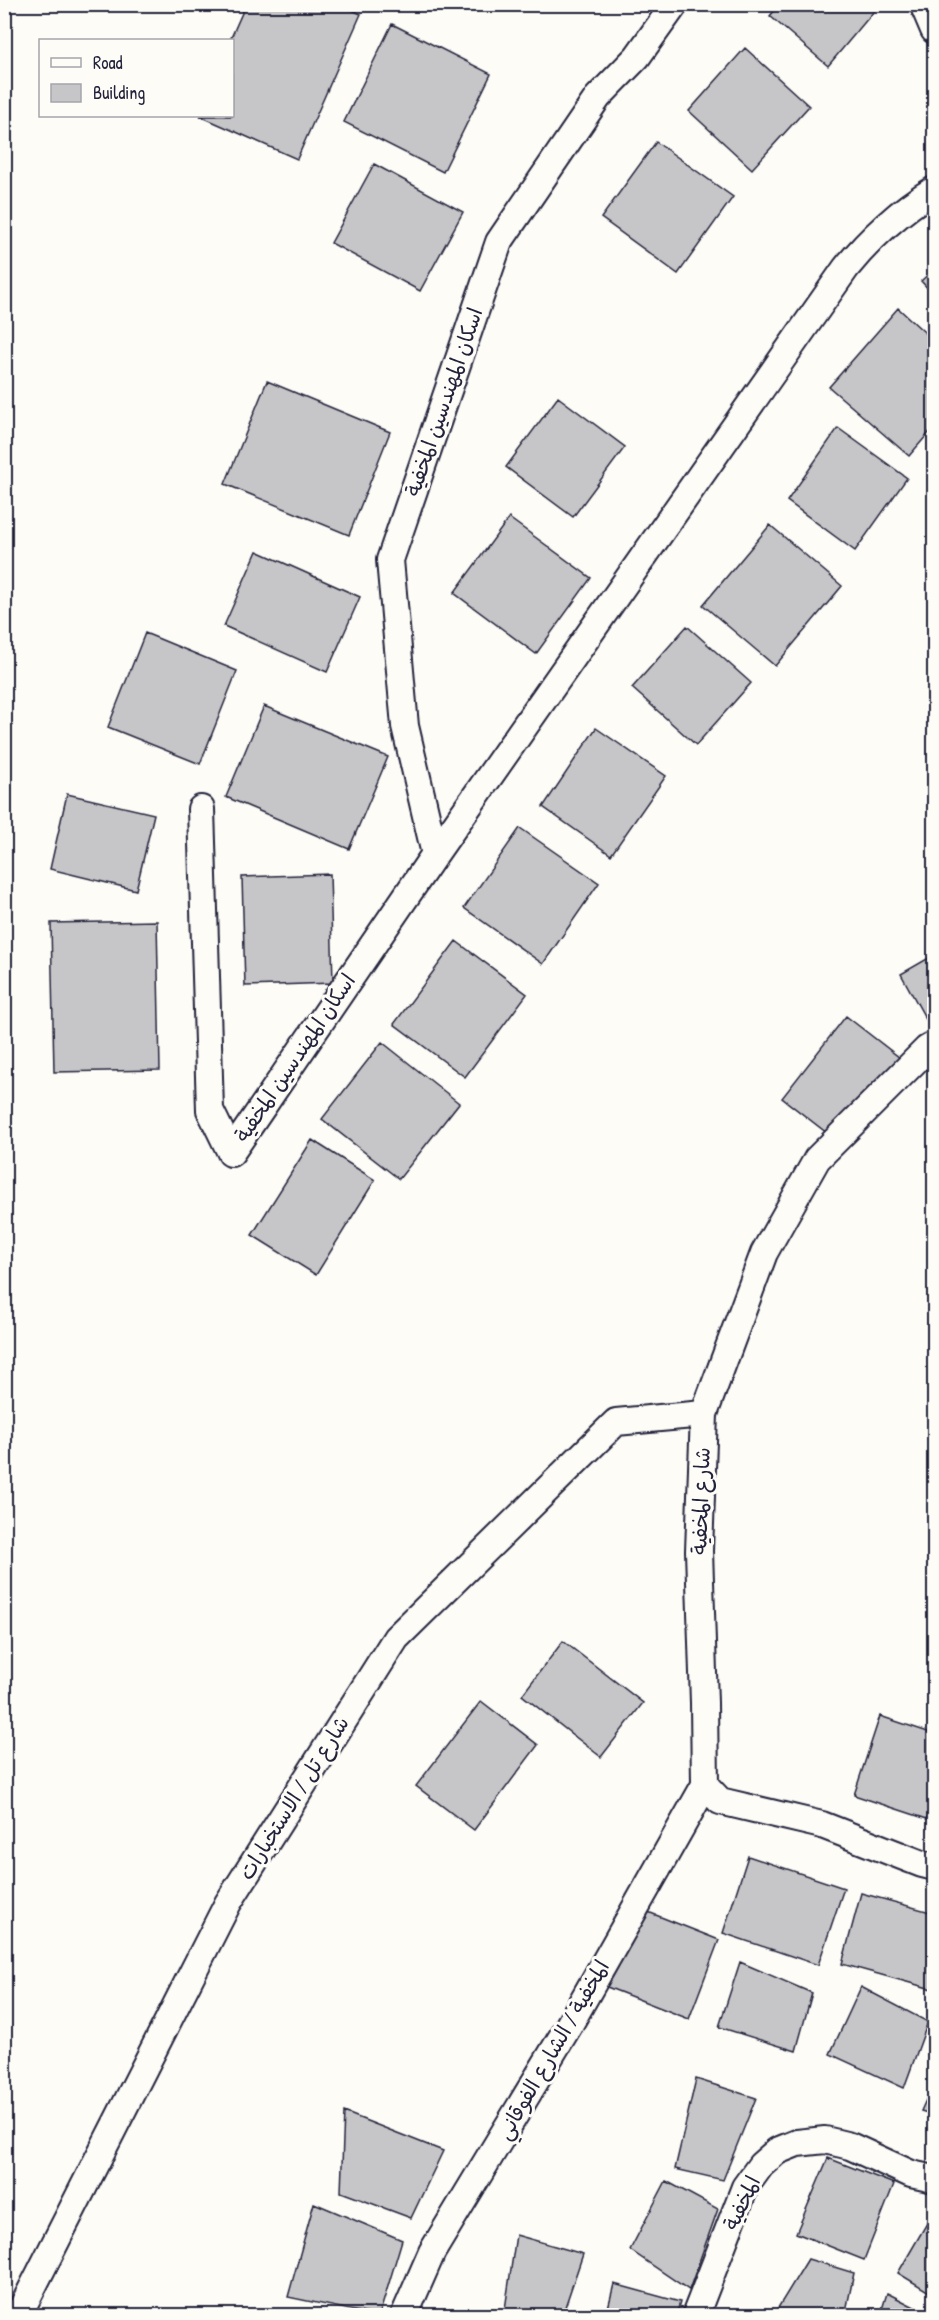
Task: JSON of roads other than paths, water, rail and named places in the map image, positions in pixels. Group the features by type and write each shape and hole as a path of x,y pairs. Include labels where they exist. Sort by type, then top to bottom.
{"street":[{"name":"اسكان المهندسين المخفية","path":"435,854 405,726 390,560 499,242 598,97 637,57 675,4"},
{"path":"923,4 934,30"},
{"name":"اسكان المهندسين المخفية","path":"201,809 210,1110 231,1153 435,854 846,268 857,254 909,206 934,190"},
{"name":"شارع المخفية","path":"705,1785 699,1551 704,1414 764,1252 817,1159 927,1049 934,1045"},
{"name":"شارع تل / الاستخبارات","path":"18,2316 228,1903 396,1638 616,1422 704,1414"},
{"path":"705,1785 720,1801 822,1825 934,1867"},
{"name":"المخفية / الشارع الفوقاني","path":"404,2316 432,2252 568,2027 705,1785"},
{"name":"المخفية","path":"695,2316 745,2187 761,2165 777,2151 797,2143 825,2140 850,2146 911,2174 934,2180"}]}
